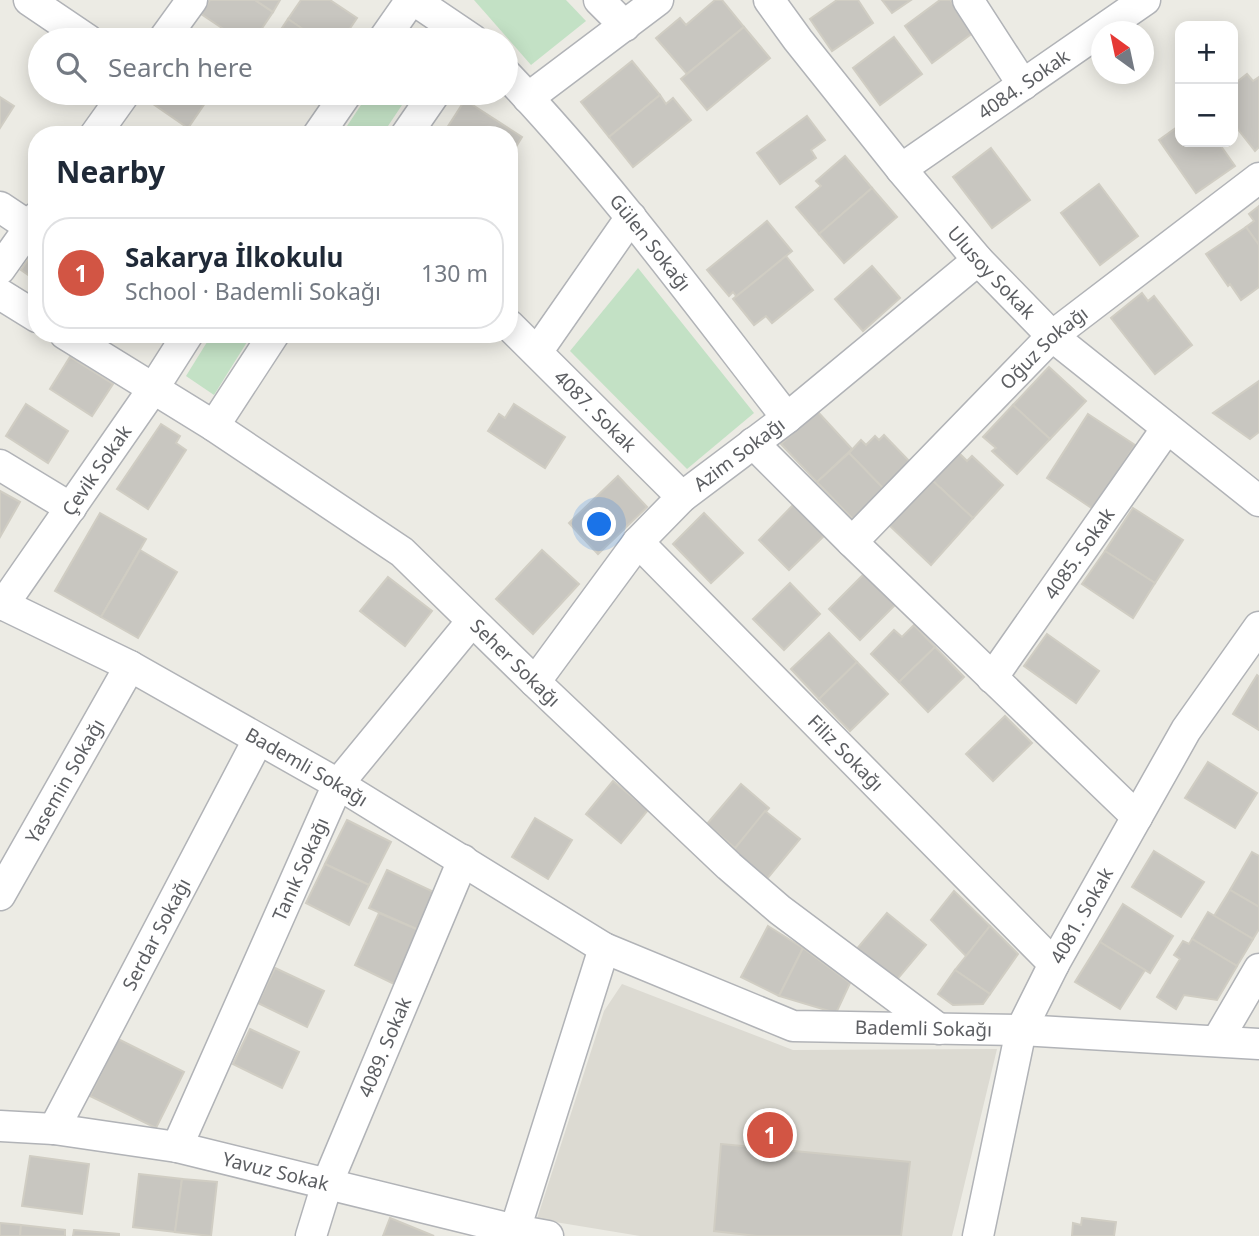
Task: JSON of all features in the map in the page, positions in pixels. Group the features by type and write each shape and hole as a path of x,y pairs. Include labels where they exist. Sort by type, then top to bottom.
{"street":[{"path":"29,0 70,28"},
{"path":"172,28 192,0"},
{"path":"392,28 413,0 454,28"},
{"path":"599,0 625,26"},
{"path":"528,98 658,0"},
{"name":"Ulusoy Sokak","path":"769,0 901,169 978,260 1052,336 1259,501"},
{"path":"968,0 1023,85"},
{"name":"4084. Sokak","path":"901,169 1145,0"},
{"name":"Gülen Sokağı","path":"518,87 631,217 787,418"},
{"path":"102,126 117,105"},
{"path":"324,126 339,105"},
{"path":"412,126 427,105"},
{"name":"Oğuz Sokağı","path":"852,542 1052,336 1259,178"},
{"path":"0,207 28,220"},
{"path":"537,352 631,217"},
{"path":"0,269 28,229"},
{"name":"Azim Sokağı","path":"535,682 638,542 682,497 787,418 978,260"},
{"path":"0,294 28,311"},
{"name":"4087. Sokak","path":"518,333 682,497"},
{"name":"Seher Sokağı","path":"79,343 214,426 402,552 729,866 779,910 939,1029"},
{"name":"Çevik Sokak","path":"2,604 71,508 182,343"},
{"path":"214,426 268,343"},
{"name":"4085. Sokak","path":"992,678 1167,428"},
{"path":"753,443 1137,817"},
{"path":"0,465 71,508"},
{"name":"Filiz Sokağı","path":"638,542 1054,964"},
{"name":"Bademli Sokağı","path":"2,604 130,666 338,785 604,948 793,1026 1021,1030 1259,1044"},
{"name":"Tanık Sokağı","path":"177,1147 338,785 471,621"},
{"name":"4081. Sokak","path":"978,1236 1021,1030 1054,964 1186,730 1259,627"},
{"name":"Yasemin Sokağı","path":"0,895 130,666"},
{"name":"Serdar Sokağı","path":"54,1129 258,740"},
{"name":"4089. Sokak","path":"311,1236 327,1184 463,860"},
{"path":"515,1230 604,948"},
{"path":"1217,1041 1259,969"},
{"name":"Yavuz Sokak","path":"0,1126 54,1129 177,1147 548,1236"}],"shaded area":[{"path":"622,984 793,1050 997,1049 952,1236 640,1236 537,1219 604,1011"}],"green space":[{"path":"474,0 566,0 586,21 531,65 518,50 518,28 499,28"},
{"path":"361,105 402,105 388,126 347,126"},
{"path":"638,268 754,413 687,469 570,351"},
{"path":"206,343 246,343 214,395 186,376"}],"building":[{"path":"210,0 255,0 273,12 262,28 222,28 201,14"},
{"path":"255,0 280,0 273,12"},
{"path":"301,0 330,0 357,18 350,28 301,28 288,19"},
{"path":"715,0 722,0 744,27 687,74 656,38 680,18 686,25"},
{"path":"837,0 858,0 873,23 832,51 810,19"},
{"path":"882,0 911,0 892,13"},
{"path":"940,0 950,0 974,32 932,63 905,26"},
{"path":"288,19 301,28 282,28"},
{"path":"744,27 770,58 707,110 681,79"},
{"path":"894,37 922,74 880,105 853,68"},
{"path":"632,61 660,95 609,137 581,102"},
{"path":"1247,74 1253,81 1259,77 1259,147 1255,151 1238,129 1238,81"},
{"path":"660,95 666,104 673,98 691,120 633,167 609,137"},
{"path":"0,97 14,106 0,128"},
{"path":"155,105 204,105 189,126 185,126"},
{"path":"462,105 473,105 505,126 448,126"},
{"path":"807,116 825,140 811,150 816,158 780,184 757,153"},
{"path":"1175,129 1175,147 1222,147 1235,166 1196,193 1159,140"},
{"path":"991,148 1030,200 992,228 953,177"},
{"path":"845,156 872,188 819,234 796,207 821,186 816,181"},
{"path":"1099,184 1138,236 1100,265 1061,213"},
{"path":"872,188 897,217 844,263 819,234"},
{"path":"1259,206 1259,245 1246,227 1254,221 1249,214"},
{"path":"767,221 792,251 737,297 733,292 729,296 707,270"},
{"path":"1246,227 1259,245 1259,287 1241,300 1206,254"},
{"path":"786,256 813,290 772,323 766,316 754,325 733,299"},
{"path":"28,260 28,275 21,270"},
{"path":"872,266 900,298 863,331 835,299"},
{"path":"1142,293 1148,301 1154,296 1192,345 1155,374 1111,318"},
{"path":"70,357 113,384 92,416 50,389"},
{"path":"1049,367 1086,401 1050,439 1013,405"},
{"path":"1259,381 1259,432 1250,439 1213,413"},
{"path":"26,404 68,431 48,463 6,436"},
{"path":"514,404 565,437 545,468 488,431 499,414 505,418"},
{"path":"1013,405 1050,439 1017,474 992,451 996,448 983,437"},
{"path":"817,411 852,449 817,482 781,444"},
{"path":"1088,414 1135,445 1093,509 1047,478"},
{"path":"161,424 180,436 176,443 186,450 148,509 117,489"},
{"path":"884,435 911,463 884,489 849,453 861,440 866,445 875,436 879,440"},
{"path":"849,453 884,489 853,519 817,482"},
{"path":"959,453 967,461 972,456 1003,485 973,518 933,481"},
{"path":"618,476 647,507 598,554 569,523"},
{"path":"933,481 973,518 931,565 889,525"},
{"path":"0,491 20,502 0,537"},
{"path":"795,503 826,534 789,570 759,540"},
{"path":"1133,508 1183,540 1155,583 1105,551"},
{"path":"100,513 146,539 101,617 55,591"},
{"path":"704,513 743,553 711,583 673,544"},
{"path":"140,550 177,572 138,638 101,617"},
{"path":"542,550 579,584 533,634 496,599"},
{"path":"1105,551 1155,583 1133,618 1082,584"},
{"path":"865,573 896,604 860,640 829,609"},
{"path":"388,577 432,611 405,646 360,611"},
{"path":"790,583 820,614 784,650 753,619"},
{"path":"914,625 935,647 899,682 871,654 894,630 902,637"},
{"path":"829,633 857,662 819,699 791,669"},
{"path":"1047,634 1099,671 1076,703 1024,666"},
{"path":"935,647 964,677 928,712 899,682"},
{"path":"857,662 888,694 850,731 819,699"},
{"path":"1257,675 1259,677 1259,730 1233,714"},
{"path":"1005,716 1032,743 993,781 966,754"},
{"path":"1208,762 1257,793 1235,828 1185,798"},
{"path":"613,781 648,810 621,843 586,814"},
{"path":"741,784 769,808 735,848 707,824"},
{"path":"765,811 800,839 766,880 732,852"},
{"path":"535,818 572,840 548,879 512,857"},
{"path":"347,820 391,842 369,885 325,864"},
{"path":"1154,851 1204,882 1181,917 1132,887"},
{"path":"1252,852 1259,856 1259,907 1230,890"},
{"path":"325,864 369,885 349,925 306,903"},
{"path":"387,870 438,894 421,931 369,908"},
{"path":"1230,890 1259,907 1259,929 1253,939 1214,916"},
{"path":"954,891 990,926 966,956 931,920"},
{"path":"1123,904 1173,936 1150,973 1100,942"},
{"path":"1208,912 1253,939 1237,966 1192,939"},
{"path":"379,913 421,931 396,985 355,965"},
{"path":"887,913 926,945 894,983 855,951"},
{"path":"768,926 803,948 779,996 741,977"},
{"path":"990,926 1018,954 990,994 955,970"},
{"path":"1192,939 1237,966 1217,1000 1184,995 1176,1009 1157,997 1180,959 1174,955 1183,941 1189,944"},
{"path":"1100,942 1145,970 1120,1009 1075,982"},
{"path":"803,948 850,983 836,1013 779,996"},
{"path":"275,968 324,991 307,1027 258,1003"},
{"path":"955,970 990,994 983,1004 953,1005 938,994"},
{"path":"250,1029 299,1052 282,1088 233,1064"},
{"path":"118,1039 184,1072 156,1128 90,1096"},
{"path":"721,1144 910,1162 901,1236 757,1236 714,1231"},
{"path":"30,1156 89,1164 82,1214 22,1206"},
{"path":"139,1174 182,1179 175,1232 133,1227"},
{"path":"182,1179 217,1182 211,1236 175,1232"},
{"path":"390,1218 434,1236 383,1236"},
{"path":"1082,1218 1116,1222 1114,1236 1072,1236 1073,1223 1081,1225"},
{"path":"0,1223 21,1225 20,1236 0,1236"},
{"path":"21,1225 65,1230 65,1236 20,1236"},
{"path":"74,1230 119,1234 119,1236 73,1236"}],"place":[{"name":"Sakarya İlkokulu","path":"770,1135"}]}
